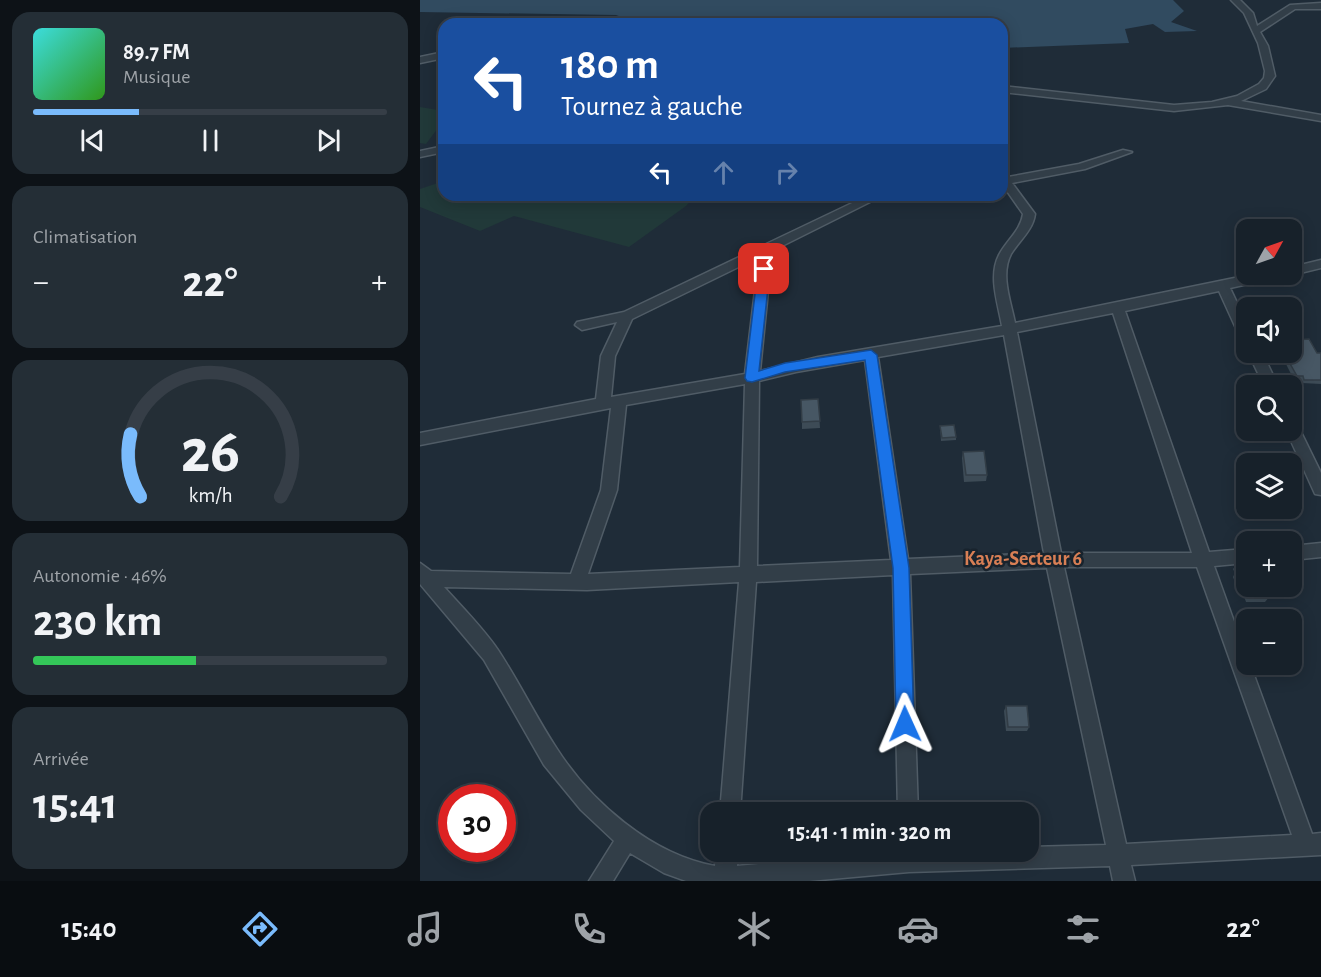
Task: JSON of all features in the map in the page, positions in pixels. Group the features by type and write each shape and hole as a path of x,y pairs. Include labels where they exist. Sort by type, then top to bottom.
{"street":[{"path":"1008,90 1174,108 1223,102 1256,91 1270,76 1263,43 1255,31 1250,14 1235,0"},
{"path":"1255,31 1293,7 1316,4"},
{"path":"420,60 438,56"},
{"path":"1223,102 1321,118"},
{"path":"420,154 438,150"},
{"path":"1008,178 1081,167 1127,152"},
{"path":"1008,186 1029,214 1028,222 1004,256 999,275 1054,560 1124,881"},
{"path":"582,325 627,316 866,201"},
{"path":"731,802 748,574 752,378 766,251"},
{"path":"1302,269 1317,265 1321,278"},
{"path":"420,439 752,378 785,368 871,355 1011,329 1236,283"},
{"path":"1223,286 1236,314"},
{"path":"1039,855 1118,855 1313,845 1203,560 1117,307"},
{"path":"577,582 609,490 611,403 608,356 627,316"},
{"path":"871,355 901,568 908,802"},
{"path":"1298,441 1321,489"},
{"path":"1302,552 1321,550"},
{"path":"424,575 577,582 1054,560 1203,560 1236,557"},
{"path":"424,575 490,654 551,758 588,803 627,839 672,865 725,880 863,862"},
{"path":"600,881 627,839"},
{"path":"725,880 726,862"}],"green space":[{"path":"420,107 438,110 438,128 426,144 420,143"},
{"path":"438,183 438,201 691,201 629,247 514,216 480,231 420,207 420,189"}],"water":[{"path":"420,0 1173,0 1184,11 1171,22 1197,31 1165,32 1153,24 1125,29 1129,43 1008,48 1008,18 624,18 616,15 420,12"}],"building":[{"path":"1309,339 1317,353 1321,353 1321,380 1304,380 1302,375 1296,375 1290,363 1302,363 1302,340"},
{"path":"818,399 820,421 802,422 801,400"},
{"path":"954,425 956,437 942,438 940,426"},
{"path":"984,451 987,475 966,475 963,452"},
{"path":"1006,706 1027,706 1029,727 1008,727"}],"district":[{"name":"Kaya-Secteur 6","path":"1023,558"}],"route":[{"path":"764,269 752,378 785,368 829,359 871,355 901,568 905,724"}]}
